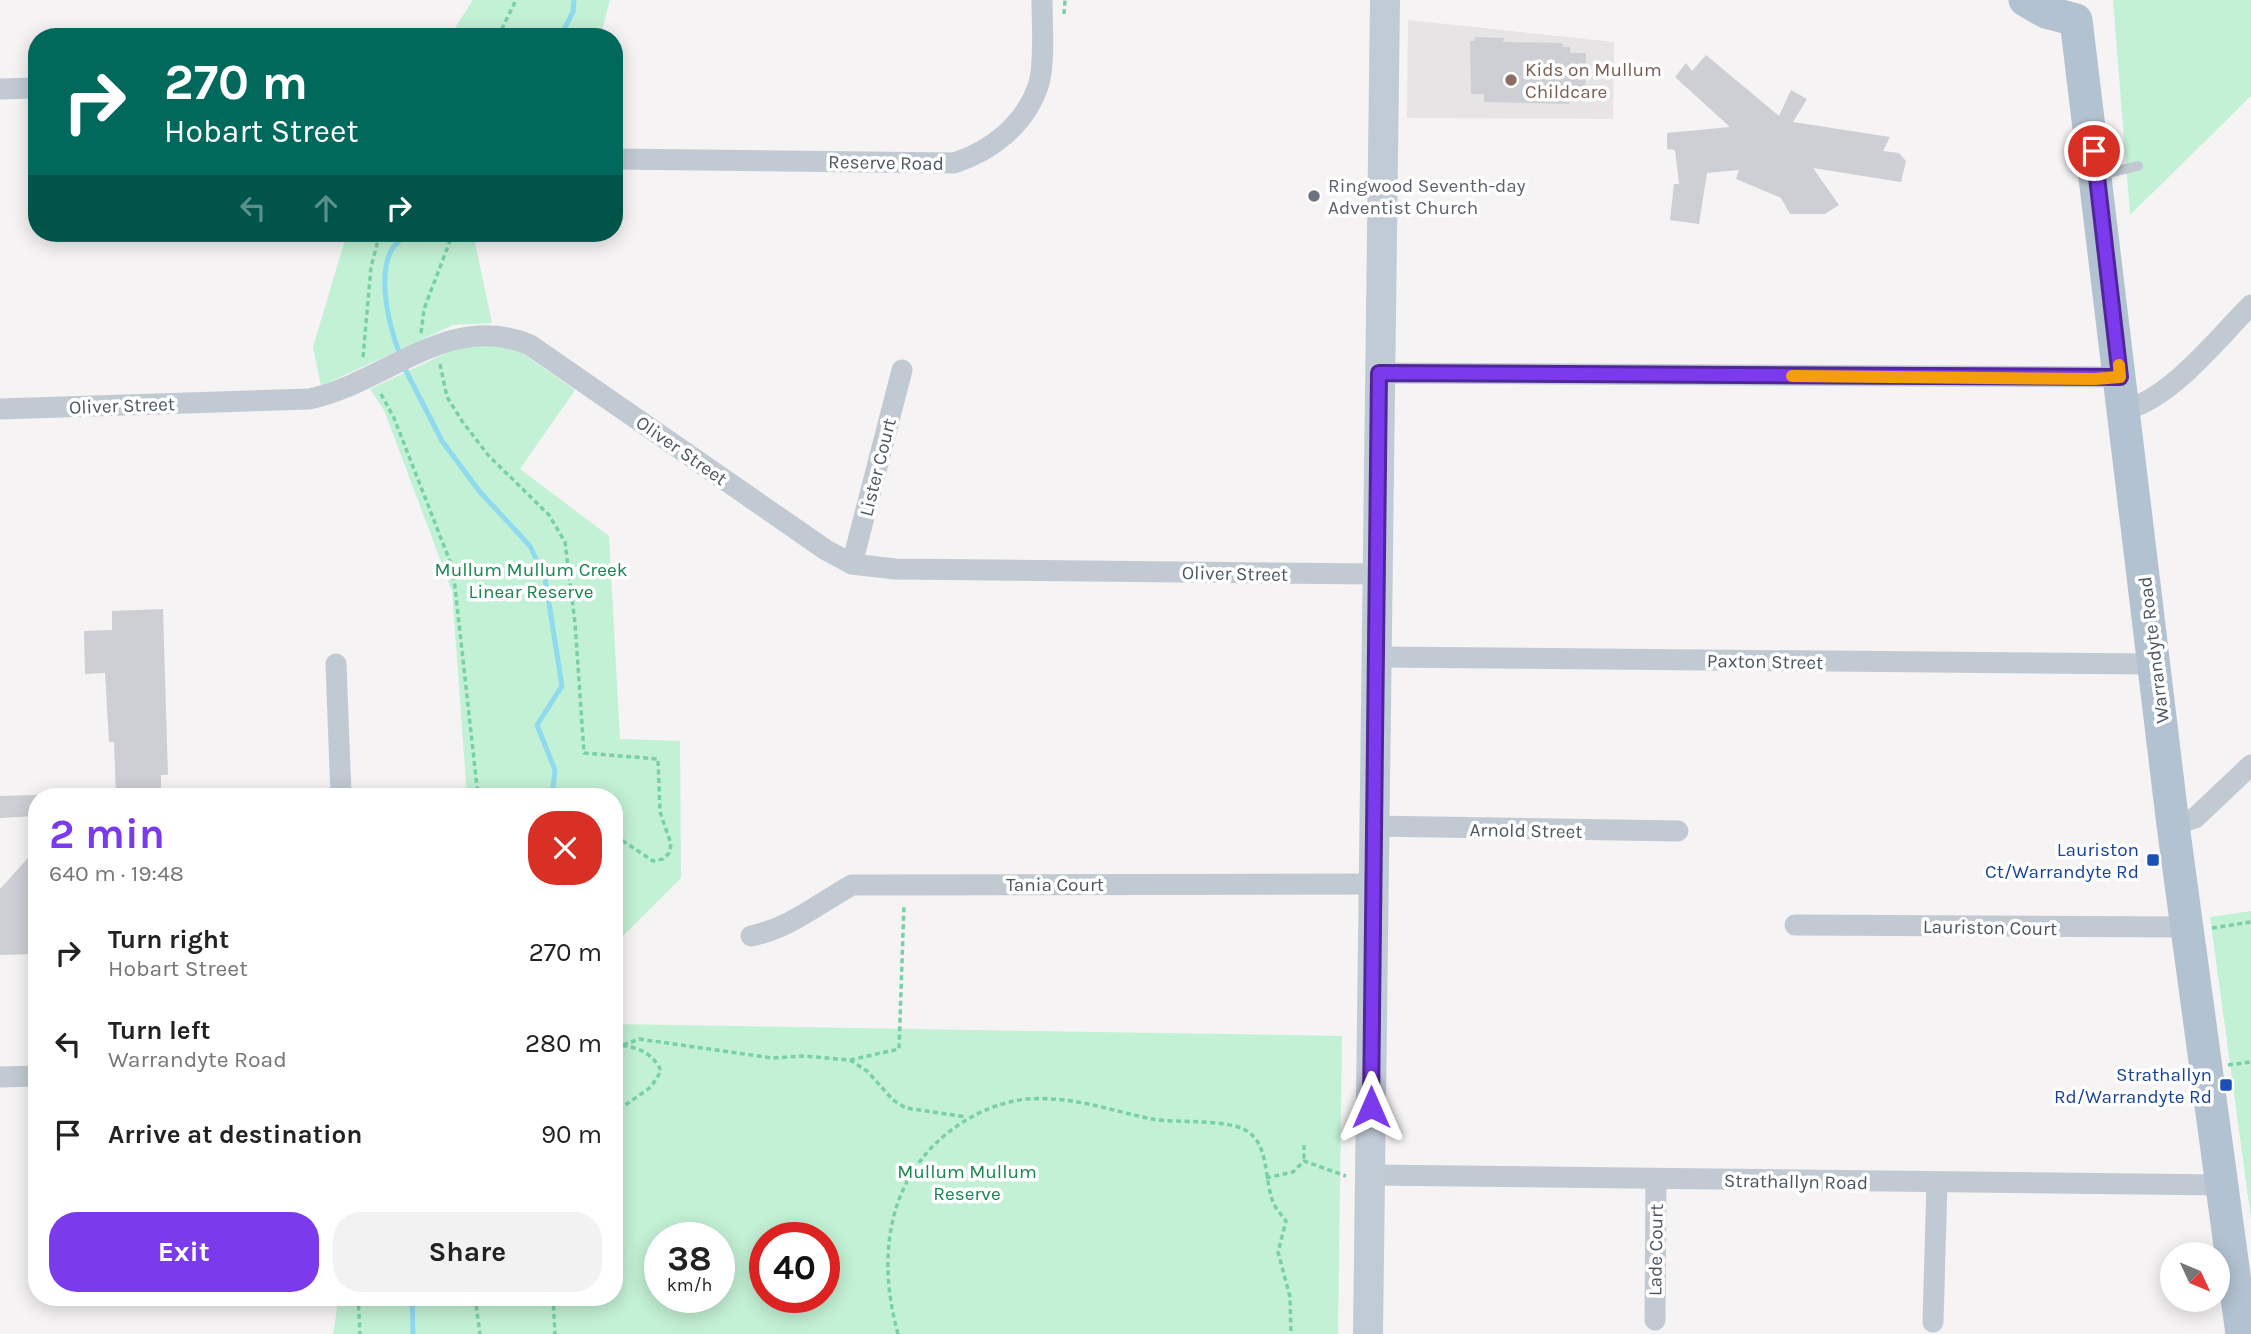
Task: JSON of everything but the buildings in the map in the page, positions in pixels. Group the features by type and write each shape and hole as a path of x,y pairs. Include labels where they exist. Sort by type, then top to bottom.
{"main road":[{"name":"Warrandyte Road","path":"2025,0 2046,12 2079,10 2173,825 2196,927 2222,1185 2242,1334"}],"street":[{"name":"Reserve Road","path":"623,159 954,163 972,157 1012,129 1040,81 1042,0"},
{"path":"1368,1334 1358,1175 1372,884 1385,0"},
{"path":"0,89 28,88"},
{"path":"2124,410 2141,406 2161,394 2251,305"},
{"name":"Oliver Street","path":"0,409 309,400 341,391 455,337 480,333 502,335 530,345 826,550 852,564 909,570 1377,574"},
{"name":"Lister Court","path":"852,564 902,370"},
{"path":"1379,373 2120,377"},
{"name":"Paxton Street","path":"1376,657 2154,664"},
{"path":"336,664 341,788"},
{"path":"2173,825 2195,818 2251,765"},
{"name":"Arnold Street","path":"1373,826 1678,831"},
{"name":"Tania Court","path":"751,936 773,932 794,922 852,885 1372,884"},
{"name":"Lauriston Court","path":"1795,925 2196,927"},
{"path":"0,1077 28,1076"},
{"name":"Strathallyn Road","path":"1358,1175 2222,1185"},
{"name":"Lade Court","path":"1654,1320 1656,1179"},
{"path":"1933,1322 1937,1182"}],"lane":[{"path":"2097,175 2138,166"}],"path":[{"path":"502,28 516,0"},
{"path":"1065,0 1065,14"},
{"path":"355,361 365,356 371,267 378,242"},
{"path":"406,360 450,242"},
{"path":"440,358 440,375 447,397 462,421 488,456 549,515 565,542 575,623 584,753 658,759 660,812 671,844 669,853 663,859 653,861 623,841"},
{"path":"372,397 383,393 453,569 477,788"},
{"path":"623,1045 639,1039 772,1058 805,1056 850,1060 899,1049 904,884"},
{"path":"2196,927 2251,922"},
{"path":"623,1045 647,1053 657,1061 661,1071 651,1087 623,1107"},
{"path":"850,1060 867,1071 906,1108 968,1118"},
{"path":"2226,1065 2251,1062"},
{"path":"898,1334 889,1302 887,1274 891,1224 909,1174 925,1152 968,1118 1011,1102 1056,1099 1103,1105 1153,1120 1201,1121 1242,1128 1257,1140 1273,1203 1286,1221 1278,1252 1290,1297 1291,1334"},
{"path":"1266,1178 1293,1172 1304,1161 1304,1145"},
{"path":"1304,1161 1358,1175"},
{"path":"358,1306 360,1334"},
{"path":"476,1306 480,1334"},
{"path":"553,1306 555,1334"}],"shaded area":[{"name":"Kids on Mullum Childcare","path":"1408,20 1614,42 1613,119 1407,118"}],"green space":[{"path":"473,0 610,0 602,28 455,28"},
{"path":"2113,0 2251,0 2251,96 2130,215"},
{"path":"344,242 475,242 492,323 453,325 321,386 313,347"},
{"name":"Mullum Mullum Creek Linear Reserve","path":"495,344 522,353 575,390 520,469 609,536 620,739 680,741 681,878 623,936 623,788 466,788 452,591 384,410 370,389 457,348"},
{"path":"2251,911 2251,1218 2210,917"},
{"name":"Mullum Mullum Reserve","path":"623,1024 1342,1036 1338,1334 333,1334 338,1306 623,1306"}],"waterway":[{"path":"565,28 573,12 574,0"},
{"path":"399,242 392,249 387,261 385,288 389,318 401,357"},
{"path":"404,367 442,441 480,492 530,546 545,578 562,686 537,725 555,770 553,788"},
{"path":"412,1306 413,1334"}],"slow traffic":[{"path":"1792,376 2095,379 2120,377 2119,365"}],"place":[{"name":"Kids on Mullum Childcare","path":"1511,80"},
{"name":"Ringwood Seventh-day Adventist Church","path":"1314,196"},
{"name":"Lauriston Ct/Warrandyte Rd","path":"2153,860"},
{"name":"Strathallyn Rd/Warrandyte Rd","path":"2226,1085"}],"route":[{"path":"1371,1107 1379,373 2095,379 2120,377 2094,151"}]}
